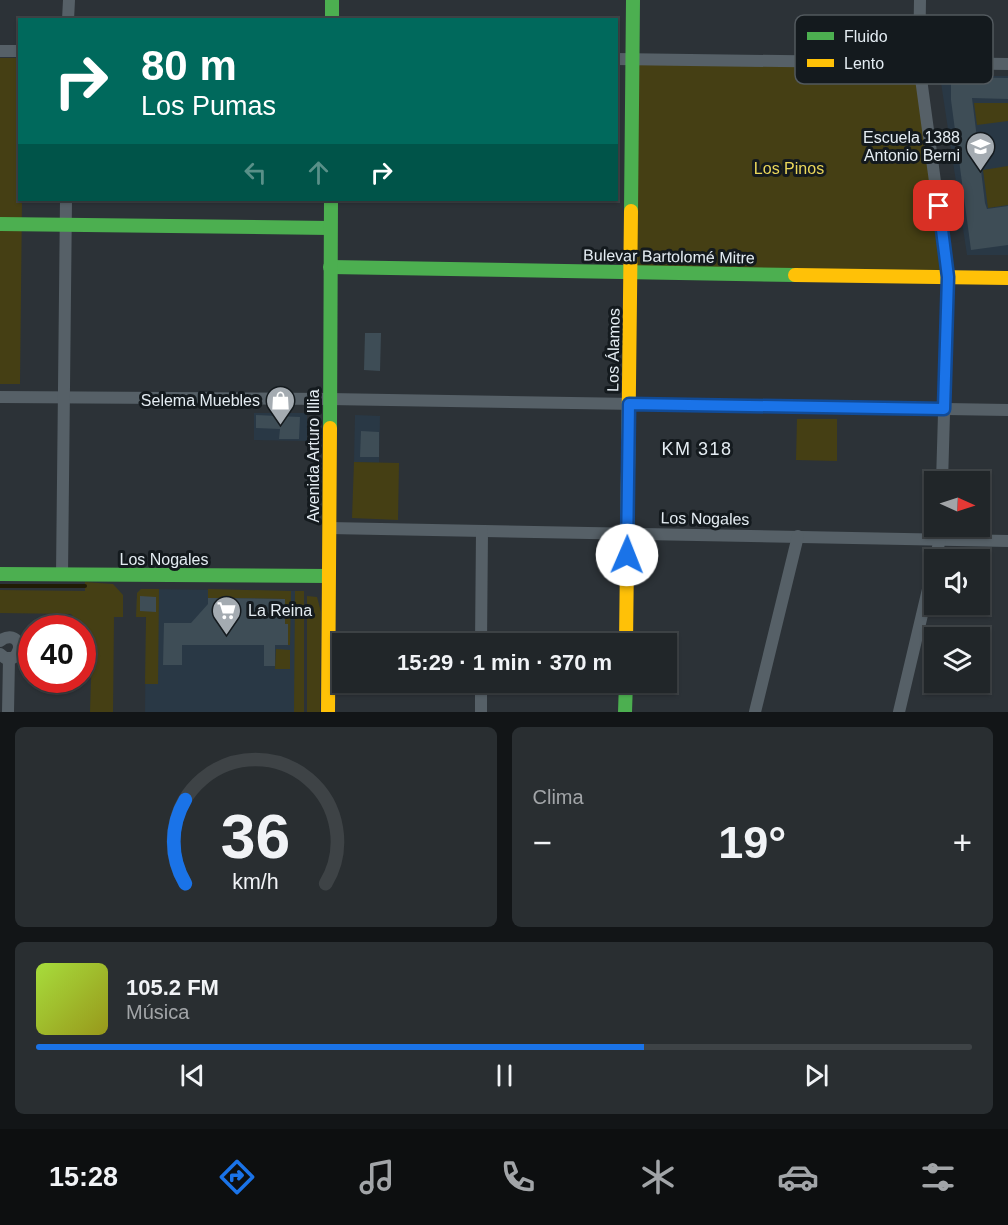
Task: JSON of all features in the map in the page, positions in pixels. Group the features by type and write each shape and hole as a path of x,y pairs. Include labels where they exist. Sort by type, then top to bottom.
{"street":[{"path":"68,18 69,0"},
{"path":"332,0 332,18"},
{"name":"Los Álamos","path":"626,633 633,0"},
{"path":"920,0 920,15"},
{"path":"0,51 18,51"},
{"path":"618,59 795,62"},
{"path":"922,84 948,277 942,471"},
{"path":"62,574 66,201"},
{"name":"Avenida Arturo Illia","path":"328,712 331,201"},
{"path":"0,224 330,228"},
{"name":"Bulevar Bartolomé Mitre","path":"330,267 1008,278"},
{"path":"0,397 330,399 1008,410"},
{"name":"Los Nogales","path":"329,528 798,536 924,533"},
{"path":"481,633 482,531"},
{"path":"755,712 798,536"},
{"name":"Los Nogales","path":"979,537 1008,540"},
{"name":"Los Nogales","path":"0,574 328,576"},
{"path":"899,712 924,608"},
{"path":"0,641 9,637 19,644 19,652 13,658 4,657 8,712"},
{"path":"481,693 481,712"},
{"path":"625,712 626,693"}],"shaded area":[{"name":"Escuela 1388 Antonio Berni","path":"993,76 1008,76 1008,255 967,255 941,84 993,84"},
{"name":"Selema Muebles","path":"254,413 307,413 307,441 254,440"},
{"path":"355,415 380,416 379,463 354,462"},
{"path":"141,589 304,591 304,712 145,712 146,617 136,617 137,593"}],"green space":[{"path":"0,58 18,58 18,201 22,201 20,384 0,384"},
{"name":"Los Pinos","path":"633,60 795,62 795,84 922,84 948,277 631,272"},
{"path":"974,103 1008,103 1008,121 977,125"},
{"path":"1008,166 1008,205 988,208 983,170"},
{"path":"797,419 837,419 837,461 796,460"},
{"path":"354,462 399,463 398,520 352,518"},
{"path":"85,582 113,584 123,595 123,617 114,617 113,712 90,712 91,693 96,693 96,615 0,613 0,590 85,591"},
{"path":"141,589 159,589 158,684 145,684 146,617 136,617 137,593"},
{"path":"208,589 291,591 290,645 288,645 288,625 285,624 285,599 208,598"},
{"path":"295,591 304,591 304,712 294,712"},
{"path":"307,596 317,597 321,612 320,712 307,712"},
{"path":"276,649 290,650 290,669 275,669"}],"building":[{"path":"993,78 1008,78 1008,99 972,98 985,203 987,209 1008,206 1008,245 971,250 951,100 951,84 993,84"},
{"path":"365,333 381,333 380,371 364,370"},
{"path":"256,415 300,417 299,439 279,439 280,429 256,428"},
{"path":"361,431 379,432 379,457 360,457"},
{"path":"140,596 156,597 156,612 140,611"},
{"path":"208,598 285,599 288,645 275,645 275,666 264,666 264,645 182,645 182,665 163,665 164,623 191,623 208,604"}],"waterway":[{"path":"0,586 85,586"}],"traffic: fast":[{"path":"332,0 332,18"},
{"path":"631,211 633,0"},
{"path":"330,428 331,201"},
{"path":"0,224 330,228"},
{"path":"330,267 795,275"},
{"path":"0,574 328,576"},
{"path":"625,712 626,693"}],"traffic: slow":[{"path":"626,633 631,211"},
{"path":"795,275 1008,278"},
{"path":"328,712 330,428"}],"place":[{"name":"Escuela 1388 Antonio Berni","path":"981,172"},
{"name":"Selema Muebles","path":"281,426"},
{"name":"La Reina","path":"227,636"}],"district":[{"name":"KM 318","path":"697,449"}],"route":[{"path":"627,555 629,404 944,409 948,277 939,206"}]}
